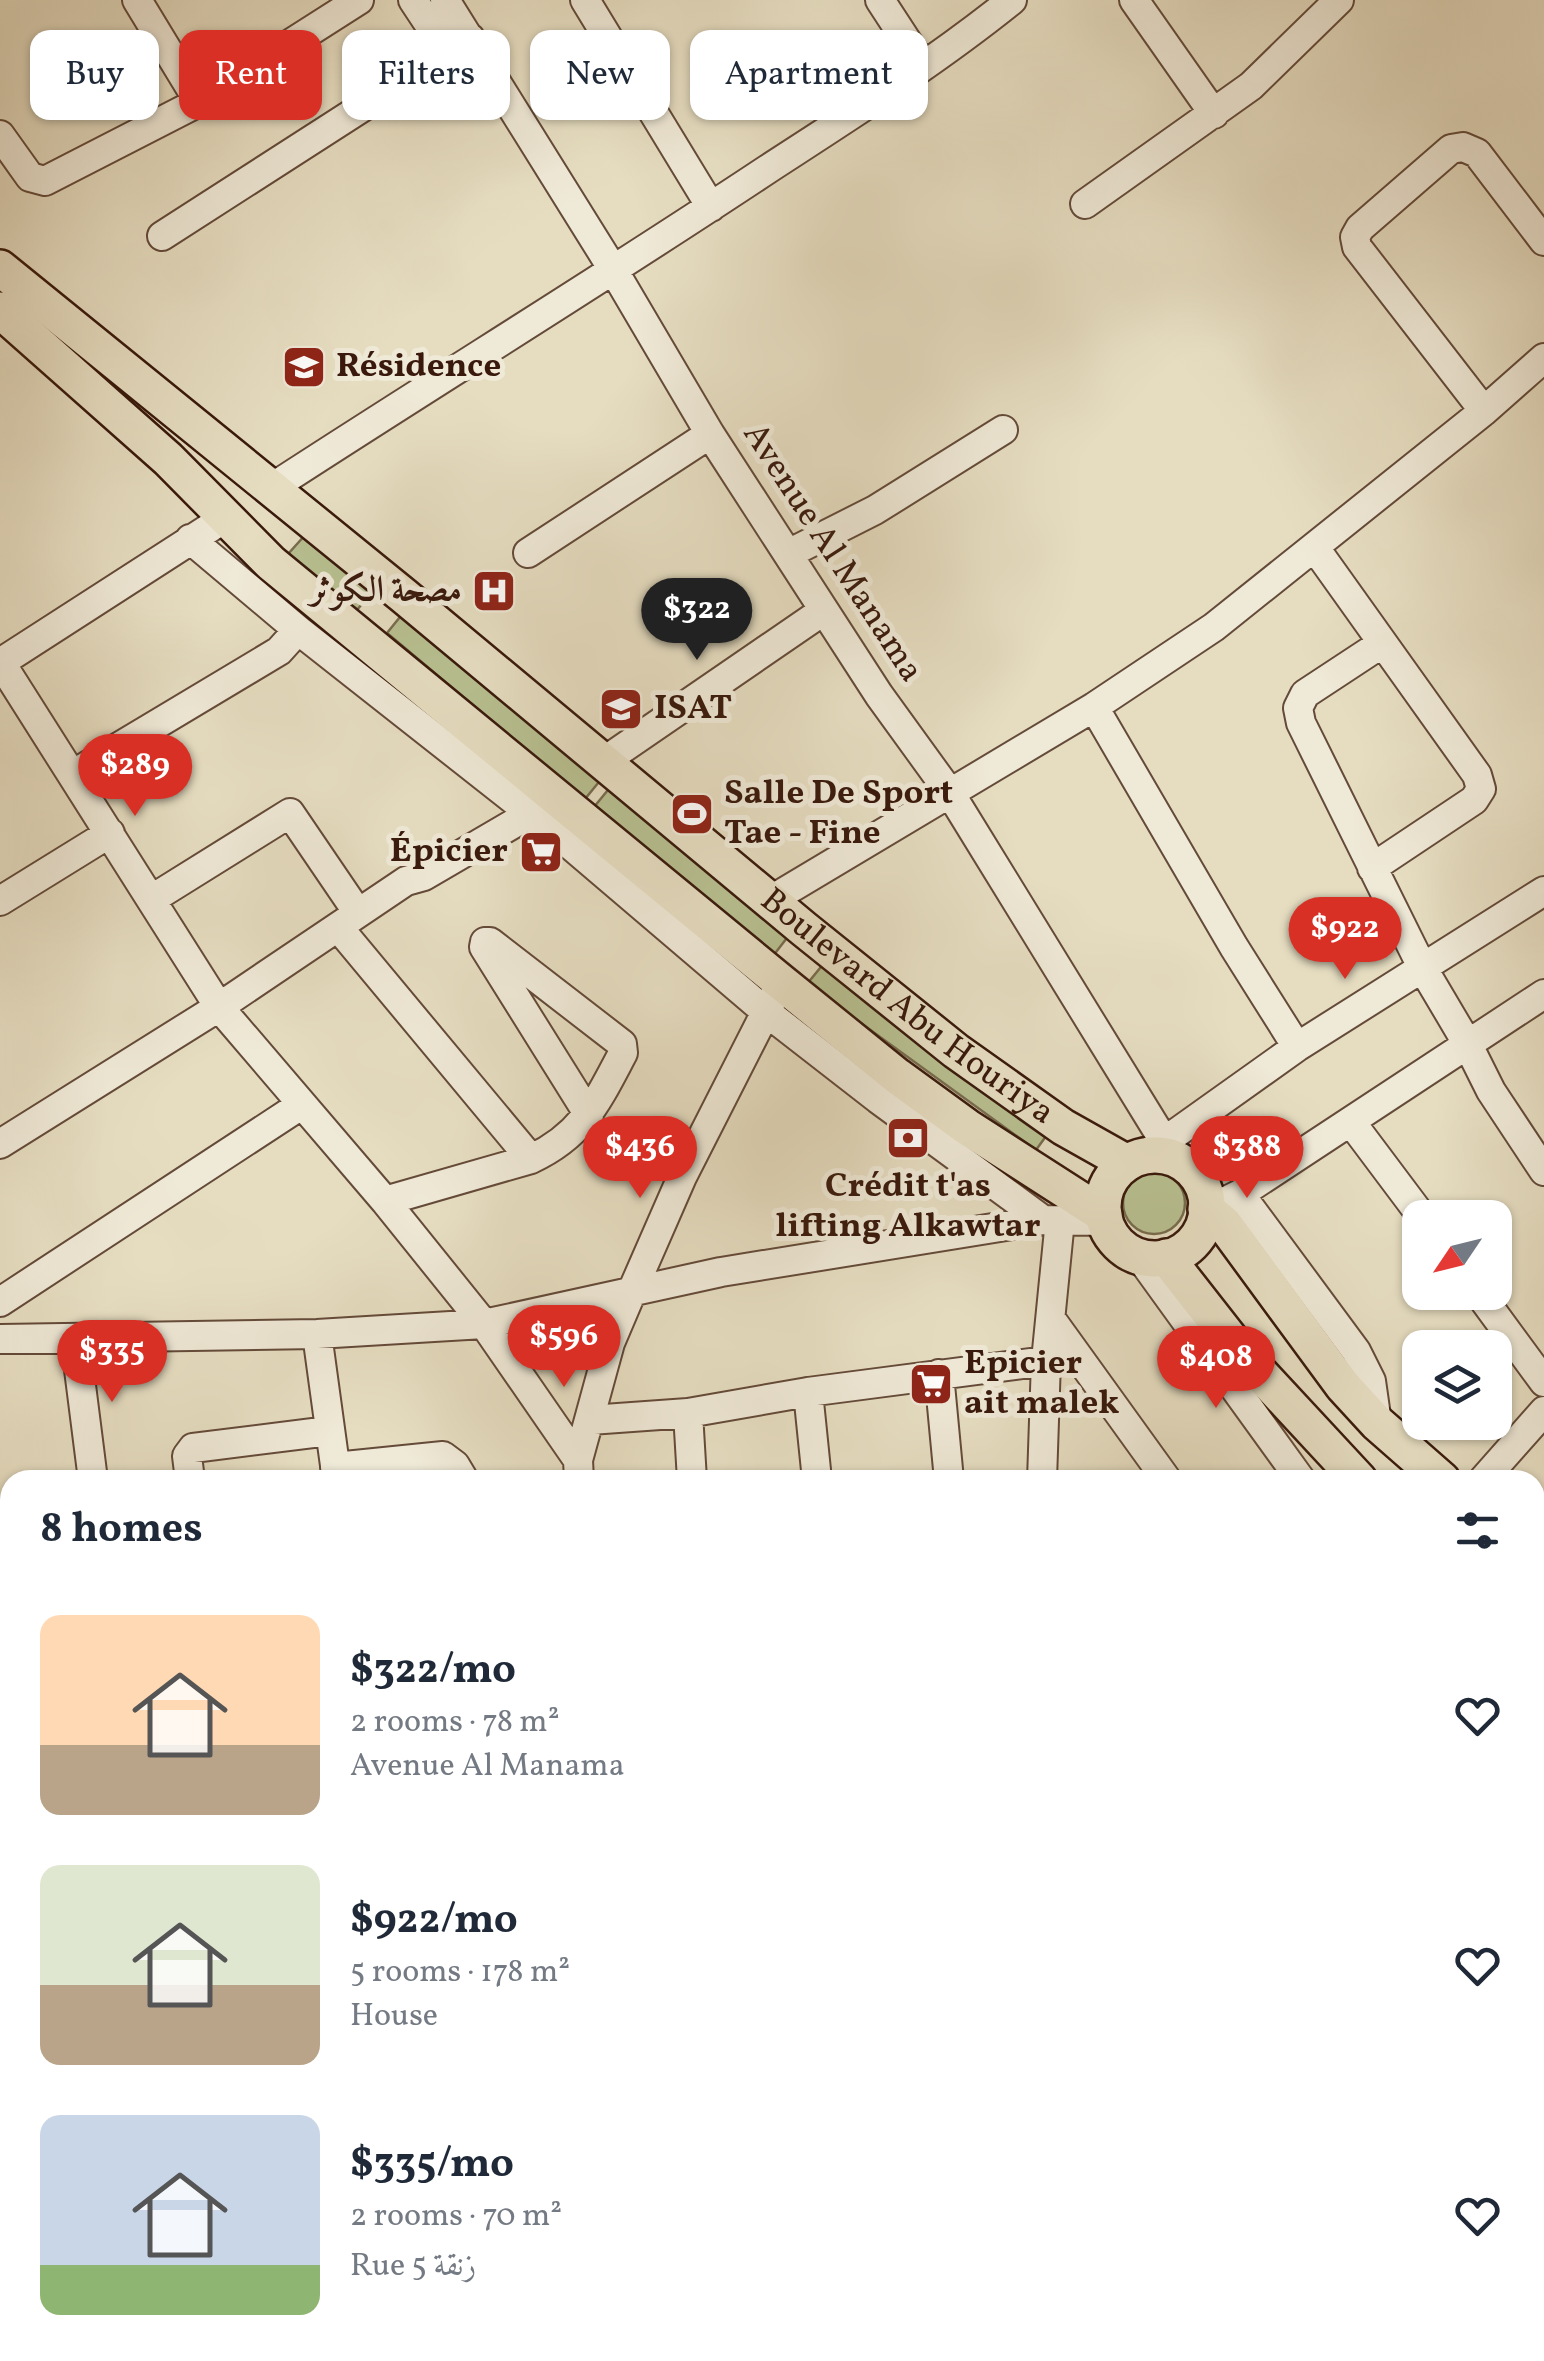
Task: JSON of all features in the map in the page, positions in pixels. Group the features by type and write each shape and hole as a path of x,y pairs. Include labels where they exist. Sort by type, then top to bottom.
{"main road":[{"name":"Boulevard Abu Houriya","path":"0,268 969,1061 1063,1127 1145,1153"},
{"name":"Boulevard Abu Houriya","path":"0,310 168,459 271,563 532,796 774,997 1104,1218"},
{"path":"1350,1470 1154,1257 1116,1242 1104,1218 1108,1185 1145,1153 1186,1165 1198,1179 1206,1206 1224,1224 1313,1348 1378,1422 1431,1470"},
{"path":"1154,1257 1183,1250 1196,1238 1206,1206"}],"street":[{"path":"137,0 179,69"},
{"path":"312,30 359,0"},
{"path":"412,0 443,30"},
{"name":"Avenue Al Manama","path":"446,0 455,30"},
{"path":"585,0 711,207"},
{"path":"880,0 900,30"},
{"path":"928,62 1012,0"},
{"path":"1134,0 1214,114"},
{"path":"1085,204 1251,86 1339,0"},
{"path":"0,135 30,177 45,181 179,112"},
{"name":"Avenue Al Manama","path":"510,119 614,271 710,434 819,605 950,793 1145,1153"},
{"path":"162,236 342,120"},
{"path":"270,488 614,271 842,120"},
{"path":"1484,412 1356,247 1354,238 1360,228 1450,150 1464,146 1476,153 1544,241"},
{"path":"771,900 1094,707 1214,627 1484,412 1544,358"},
{"path":"788,554 875,510 1003,430"},
{"path":"528,553 710,434"},
{"path":"225,518 0,663 219,1006 484,1324 579,1470"},
{"path":"0,1144 348,920 406,881 416,866 532,796 298,630 190,539"},
{"path":"1315,548 1477,775 1481,790 1474,800 1372,868"},
{"path":"603,762 819,605"},
{"path":"678,690 819,605"},
{"path":"72,775 279,651 298,630"},
{"path":"1380,644 1306,694 1298,708 1301,723 1422,967 1468,1043 1491,1091 1544,1171"},
{"path":"1094,707 1297,1047"},
{"path":"152,899 290,814 348,920 532,1159"},
{"path":"0,901 110,834"},
{"path":"1145,1153 1297,1047 1544,891"},
{"path":"385,1201 532,1159 554,1149 589,1116 623,1053 622,1044 485,942 484,947 589,1116"},
{"path":"1206,1206 1240,1194 1544,994"},
{"path":"579,1470 610,1343 682,1177 774,997 878,1099 1052,1220"},
{"path":"0,1302 301,1104"},
{"path":"1351,1122 1410,1200"},
{"path":"1240,1194 1356,1351 1371,1381 1378,1422"},
{"path":"0,1339 317,1334 484,1324 722,1272 1052,1220 1104,1218"},
{"path":"1042,1470 1052,1220"},
{"path":"1154,1257 1146,1268 1293,1470"},
{"path":"1491,1310 1544,1382"},
{"path":"1051,1320 1160,1470"},
{"path":"317,1334 335,1470"},
{"path":"75,1338 92,1470"},
{"path":"590,1420 688,1413 808,1392 1046,1362"},
{"path":"939,1374 949,1470"},
{"path":"808,1392 816,1470"},
{"path":"1492,1470 1544,1411"},
{"path":"688,1413 691,1470"},
{"path":"189,1470 187,1456 193,1448 329,1431"},
{"path":"360,1470 443,1456 458,1470"}],"green space":[{"path":"307,533 375,588 357,610 288,554"},
{"path":"404,612 603,777 585,799 387,633"},
{"path":"612,785 790,934 773,956 594,807"},
{"path":"825,962 1049,1132 1036,1150 807,984"},
{"path":"1154,1172 1176,1181 1185,1203 1176,1225 1154,1234 1132,1225 1123,1203 1132,1181"}],"place":[{"name":"Résidence","path":"304,367"},
{"name":"مصحة الكوثر","path":"494,591"},
{"name":"ISAT","path":"621,709"},
{"name":"Salle De Sport Tae - Fine","path":"692,814"},
{"name":"Épicier","path":"541,852"},
{"name":"Crédit t'as lifting Alkawtar","path":"908,1138"},
{"name":"Epicier ait malek","path":"931,1384"}]}
